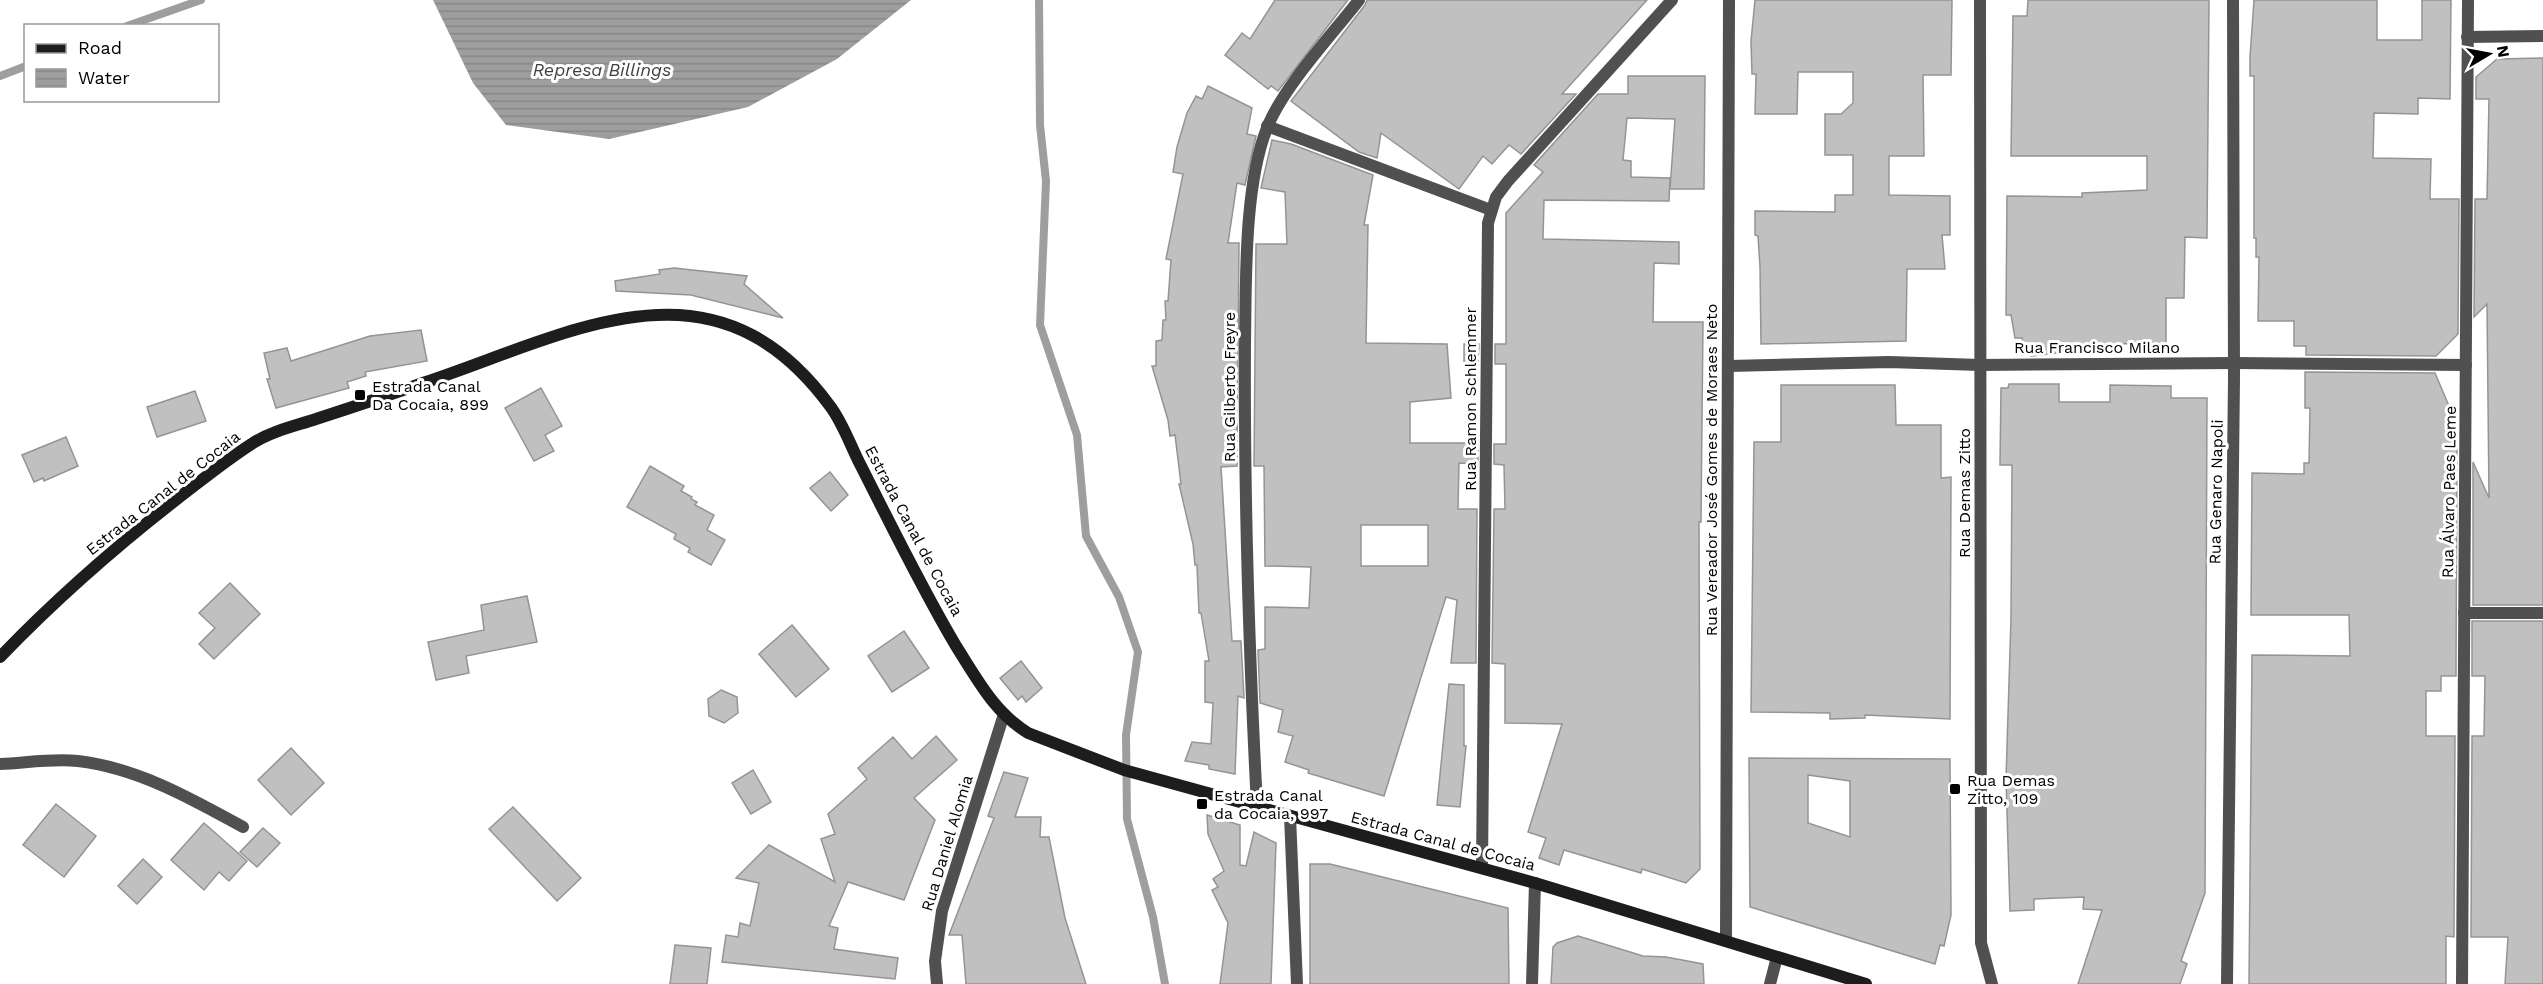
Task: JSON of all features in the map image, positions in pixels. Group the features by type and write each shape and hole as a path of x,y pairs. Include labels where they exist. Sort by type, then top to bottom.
{"main road":[{"name":"Estrada Canal de Cocaia","path":"0,657 120,545 230,458 263,437 454,373 560,333 615,319 682,313 706,317 736,327 772,347 807,378 832,408 924,591 990,701 1015,725 1028,733 1124,770 1535,883 1866,984"}],"street":[{"name":"Rua Gilberto Freyre","path":"1257,806 1245,475 1246,282 1256,170 1268,126 1306,66 1359,0"},
{"name":"Rua Ramon Schlemmer","path":"1482,868 1486,240 1491,210 1496,197 1530,156 1672,0"},
{"name":"Rua Vereador José Gomes de Moraes Neto","path":"1726,941 1729,0"},
{"name":"Rua Demas Zitto","path":"1980,0 1981,943 1992,984"},
{"name":"Rua Genaro Napoli","path":"2227,984 2234,363 2233,0"},
{"name":"Rua Álvaro Paes Leme","path":"2462,984 2468,0"},
{"path":"2467,37 2543,36"},
{"path":"1268,126 1491,210"},
{"name":"Rua Francisco Milano","path":"1729,366 1889,362 1980,365 2466,364"},
{"path":"2464,613 2543,613"},
{"name":"Rua Daniel Alomia","path":"938,984 935,961 942,911 1004,714"},
{"path":"0,764 77,761 125,770 190,798 243,827"},
{"path":"1290,816 1297,984"},
{"path":"1532,984 1535,883"},
{"path":"1770,984 1777,957"}],"water":[{"name":"Represa Billings","path":"433,0 911,0 837,59 748,107 609,139 506,125 473,83"}],"building":[{"path":"1275,0 1348,0 1278,91 1271,86 1268,89 1225,55 1242,33 1250,39"},
{"path":"1367,0 1647,0 1562,94 1576,94 1521,154 1509,145 1492,164 1483,156 1459,189 1381,133 1377,158 1359,152 1291,101"},
{"path":"1755,0 1952,0 1951,75 1923,75 1924,156 1889,156 1889,195 1950,196 1950,235 1942,235 1945,269 1907,269 1906,341 1761,344 1760,267 1758,236 1755,235 1755,211 1835,212 1835,195 1853,195 1853,155 1825,155 1825,114 1841,114 1853,103 1853,72 1798,72 1797,114 1755,114 1756,74 1752,74 1751,41"},
{"path":"2028,0 2209,0 2207,238 2185,237 2184,298 2166,298 2166,343 2058,345 2058,353 2031,356 2023,346 2022,338 2015,338 2011,315 2006,315 2007,196 2082,197 2082,193 2147,190 2147,156 2011,156 2013,16 2027,16"},
{"path":"2254,0 2377,0 2377,40 2422,40 2422,0 2451,0 2450,99 2418,98 2418,114 2374,113 2373,158 2431,159 2430,199 2459,199 2458,334 2436,356 2306,355 2306,346 2294,346 2294,321 2258,321 2259,257 2256,257 2256,238 2254,238 2254,76 2250,76"},
{"path":"2543,58 2543,605 2473,605 2473,462 2489,498 2487,304 2474,317 2475,199 2487,199 2489,99 2476,99 2476,77 2497,59"},
{"path":"1628,76 1705,76 1704,189 1670,189 1675,119 1627,118 1623,160 1631,161 1631,177 1670,178 1669,201 1544,200 1543,239 1679,242 1679,264 1654,263 1653,322 1703,322 1701,522 1699,522 1700,869 1686,883 1642,869 1641,873 1564,850 1559,865 1539,858 1546,838 1528,832 1562,724 1505,723 1505,664 1492,663 1494,509 1505,509 1504,465 1494,464 1494,444 1506,444 1506,364 1495,364 1495,344 1506,344 1506,213 1543,172 1534,165 1598,94 1628,94"},
{"path":"1208,86 1252,108 1247,134 1256,136 1245,185 1237,183 1228,243 1239,243 1237,466 1221,467 1232,641 1241,641 1244,698 1238,696 1235,774 1209,769 1209,765 1185,761 1192,742 1211,744 1213,703 1205,702 1205,661 1209,661 1201,613 1199,613 1197,565 1195,565 1193,544 1179,484 1181,484 1175,435 1170,436 1168,420 1152,366 1156,366 1156,341 1162,340 1163,320 1166,320 1165,301 1168,301 1171,260 1166,259 1183,174 1173,172 1177,147 1187,113 1196,96 1202,99"},
{"path":"1272,140 1291,144 1373,175 1364,225 1368,225 1366,343 1447,344 1451,398 1410,402 1410,443 1478,443 1478,464 1459,463 1458,509 1477,509 1476,663 1451,663 1457,600 1446,597 1384,796 1308,773 1309,770 1285,762 1293,736 1278,732 1283,710 1260,703 1258,650 1265,649 1265,607 1309,608 1311,567 1265,566 1264,466 1254,466 1256,244 1287,244 1285,192 1261,188","holes":["1361,525 1428,525 1428,566 1361,566"]},
{"path":"674,268 747,276 744,284 783,318 691,295 616,291 615,281 660,274 659,270"},
{"path":"421,330 427,361 365,372 366,376 347,382 349,388 276,408 267,379 270,379 264,353 287,348 291,361 370,336"},
{"path":"1464,344 1479,344 1478,363 1464,363"},
{"path":"2305,372 2435,373 2457,425 2456,676 2441,676 2441,691 2426,691 2426,736 2455,736 2454,937 2446,936 2446,984 2249,984 2252,655 2350,656 2349,615 2251,615 2252,473 2304,474 2304,463 2309,463 2310,408 2305,408"},
{"path":"2009,384 2059,384 2059,402 2110,402 2110,385 2171,386 2171,398 2207,398 2205,893 2181,961 2187,964 2180,984 2078,984 2102,910 2083,909 2084,897 2034,899 2034,910 2010,911 2006,779 2011,618 2012,465 2000,465 2001,388 2008,388"},
{"path":"1781,385 1895,385 1896,425 1941,425 1941,478 1951,477 1950,719 1865,715 1865,718 1830,719 1830,713 1751,712 1754,442 1781,442"},
{"path":"541,388 562,426 545,435 554,451 534,461 505,408"},
{"path":"195,391 206,421 157,437 147,407"},
{"path":"66,437 78,466 44,481 43,478 34,482 22,455"},
{"path":"650,466 684,486 681,491 697,502 695,505 714,515 707,530 725,540 711,565 688,552 690,548 674,539 676,534 627,507"},
{"path":"830,472 848,495 831,511 810,488"},
{"path":"230,583 260,614 214,659 199,644 215,628 199,613"},
{"path":"527,596 537,642 466,656 469,673 436,680 428,642 484,630 481,605"},
{"path":"2472,621 2543,621 2543,984 2505,984 2508,937 2471,937 2472,736 2484,736 2485,676 2472,676"},
{"path":"792,625 829,669 796,697 759,654"},
{"path":"904,631 929,668 892,692 868,656"},
{"path":"1021,661 1042,688 1026,702 1022,696 1018,700 1000,678"},
{"path":"1449,684 1464,685 1464,746 1466,746 1460,807 1437,805"},
{"path":"721,690 737,697 738,713 724,723 709,716 708,699"},
{"path":"936,736 957,760 914,798 935,820 904,900 848,882 829,926 838,928 834,949 898,958 895,979 722,962 726,935 738,937 740,923 750,926 759,883 736,878 769,845 835,882 821,839 835,834 828,814 867,779 858,768 893,737 912,759"},
{"path":"291,748 324,783 291,815 258,780"},
{"path":"1749,758 1950,759 1951,915 1944,946 1940,945 1935,964 1750,907","holes":["1808,775 1850,781 1850,837 1808,823"]},
{"path":"753,770 771,802 751,814 732,783"},
{"path":"1004,772 1028,778 1015,817 1041,817 1040,837 1049,837 1065,918 1086,984 966,984 962,935 949,935 994,818 988,816"},
{"path":"56,804 96,836 64,877 23,845"},
{"path":"513,807 581,878 557,901 489,829"},
{"path":"1207,815 1240,825 1240,865 1246,866 1254,832 1276,843 1271,984 1220,984 1228,923 1212,890 1218,887 1213,879 1224,871 1208,834"},
{"path":"204,823 247,861 229,881 219,872 204,890 171,860"},
{"path":"263,828 280,843 257,867 240,852"},
{"path":"143,859 162,877 137,904 118,886"},
{"path":"1310,864 1330,864 1508,908 1509,984 1310,984"},
{"path":"1578,936 1643,956 1666,957 1703,964 1704,984 1551,984 1553,947 1557,943"},
{"path":"675,945 711,948 707,984 670,984"}],"waterway":[{"path":"133,24 201,0"},
{"path":"1039,0 1040,125 1046,181 1040,325 1077,435 1086,536 1119,597 1138,652 1126,735 1127,819 1153,917 1165,984"},
{"path":"0,76 24,67"}],"place":[{"name":"Estrada Canal Da Cocaia, 899","path":"360,395"},
{"name":"Rua Demas Zitto, 109","path":"1955,789"},
{"name":"Estrada Canal da Cocaia, 997","path":"1202,804"}]}
